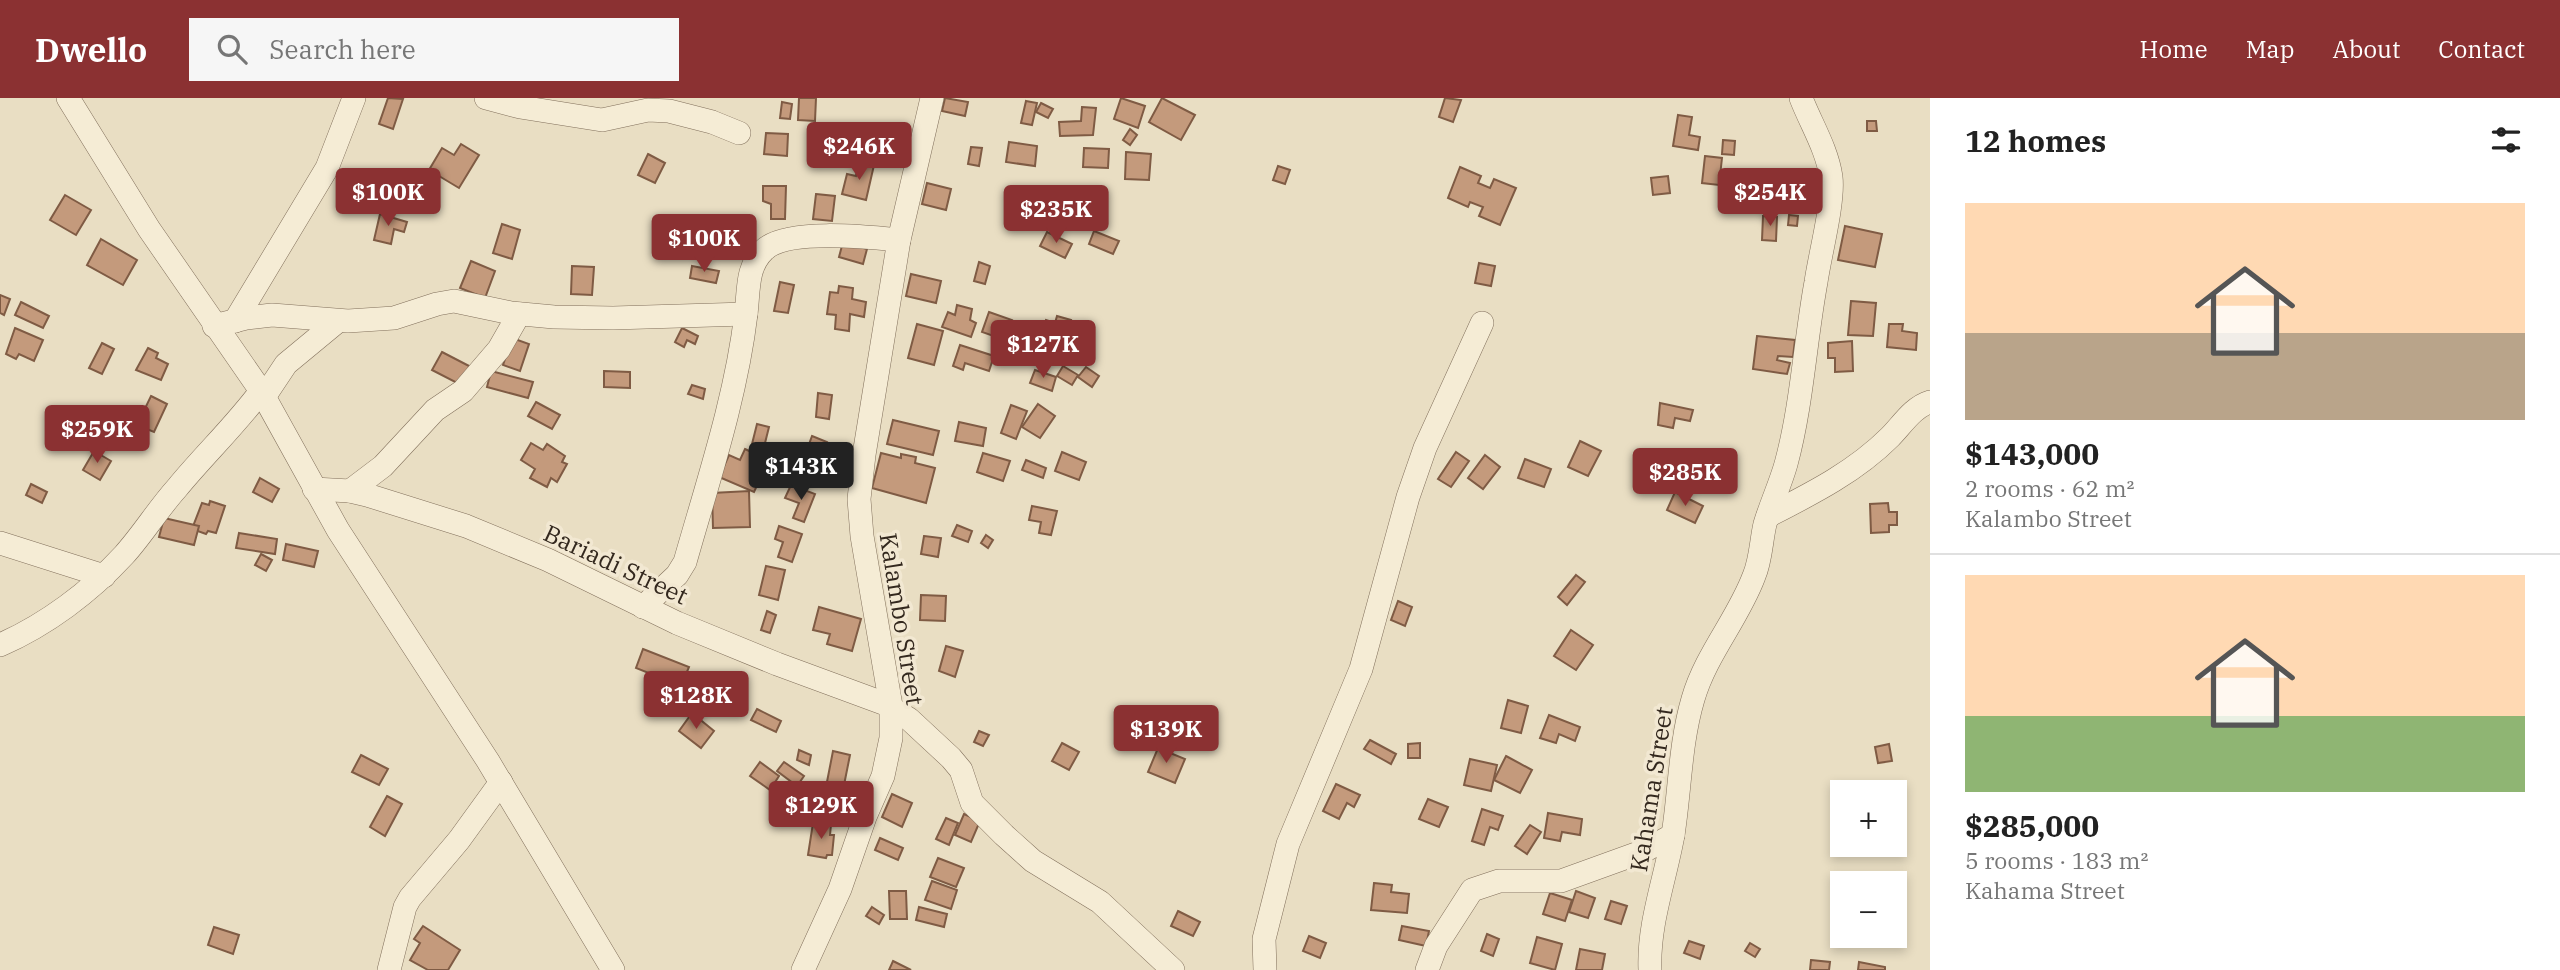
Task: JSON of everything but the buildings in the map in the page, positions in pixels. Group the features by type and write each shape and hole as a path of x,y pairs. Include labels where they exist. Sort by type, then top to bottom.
{"street":[{"path":"68,98 149,229 224,323 314,489 367,576 501,782 613,970"},
{"path":"224,323 327,168 354,98"},
{"path":"486,98 520,107 602,120 648,110 669,111 712,122 739,133"},
{"name":"Kalambo Street","path":"803,970 840,889 865,817 883,776 891,738 891,707 862,536 859,499 899,240 932,98"},
{"name":"Kahama Street","path":"1650,970 1655,916 1673,835 1687,720 1693,696 1712,652 1741,605 1755,574 1768,516 1786,465 1797,413 1831,179 1825,154 1801,98"},
{"path":"643,607 677,575 685,562 736,372 746,314 748,279 756,260 766,247 789,239 862,236 899,240"},
{"path":"224,323 272,315 338,321 394,318 454,301 519,314 613,318 746,314"},
{"path":"350,491 383,466 435,410 463,391 492,358 519,314"},
{"path":"0,645 44,621 104,576 177,487 233,428 286,364 338,321"},
{"path":"1265,970 1264,939 1288,844 1362,669 1408,496 1425,448 1482,323"},
{"path":"1768,516 1843,475 1889,439 1922,404 1930,402"},
{"name":"Bariadi Street","path":"314,489 350,491 466,526 510,543 643,607 777,664 891,707 909,719 951,758 961,770 972,803 1004,835 1033,861 1100,902 1173,970"},
{"path":"0,543 104,576"},
{"path":"389,970 405,907 460,840 501,782"},
{"path":"1427,970 1436,946 1472,890 1499,880 1562,881 1644,850 1673,835"}]}
